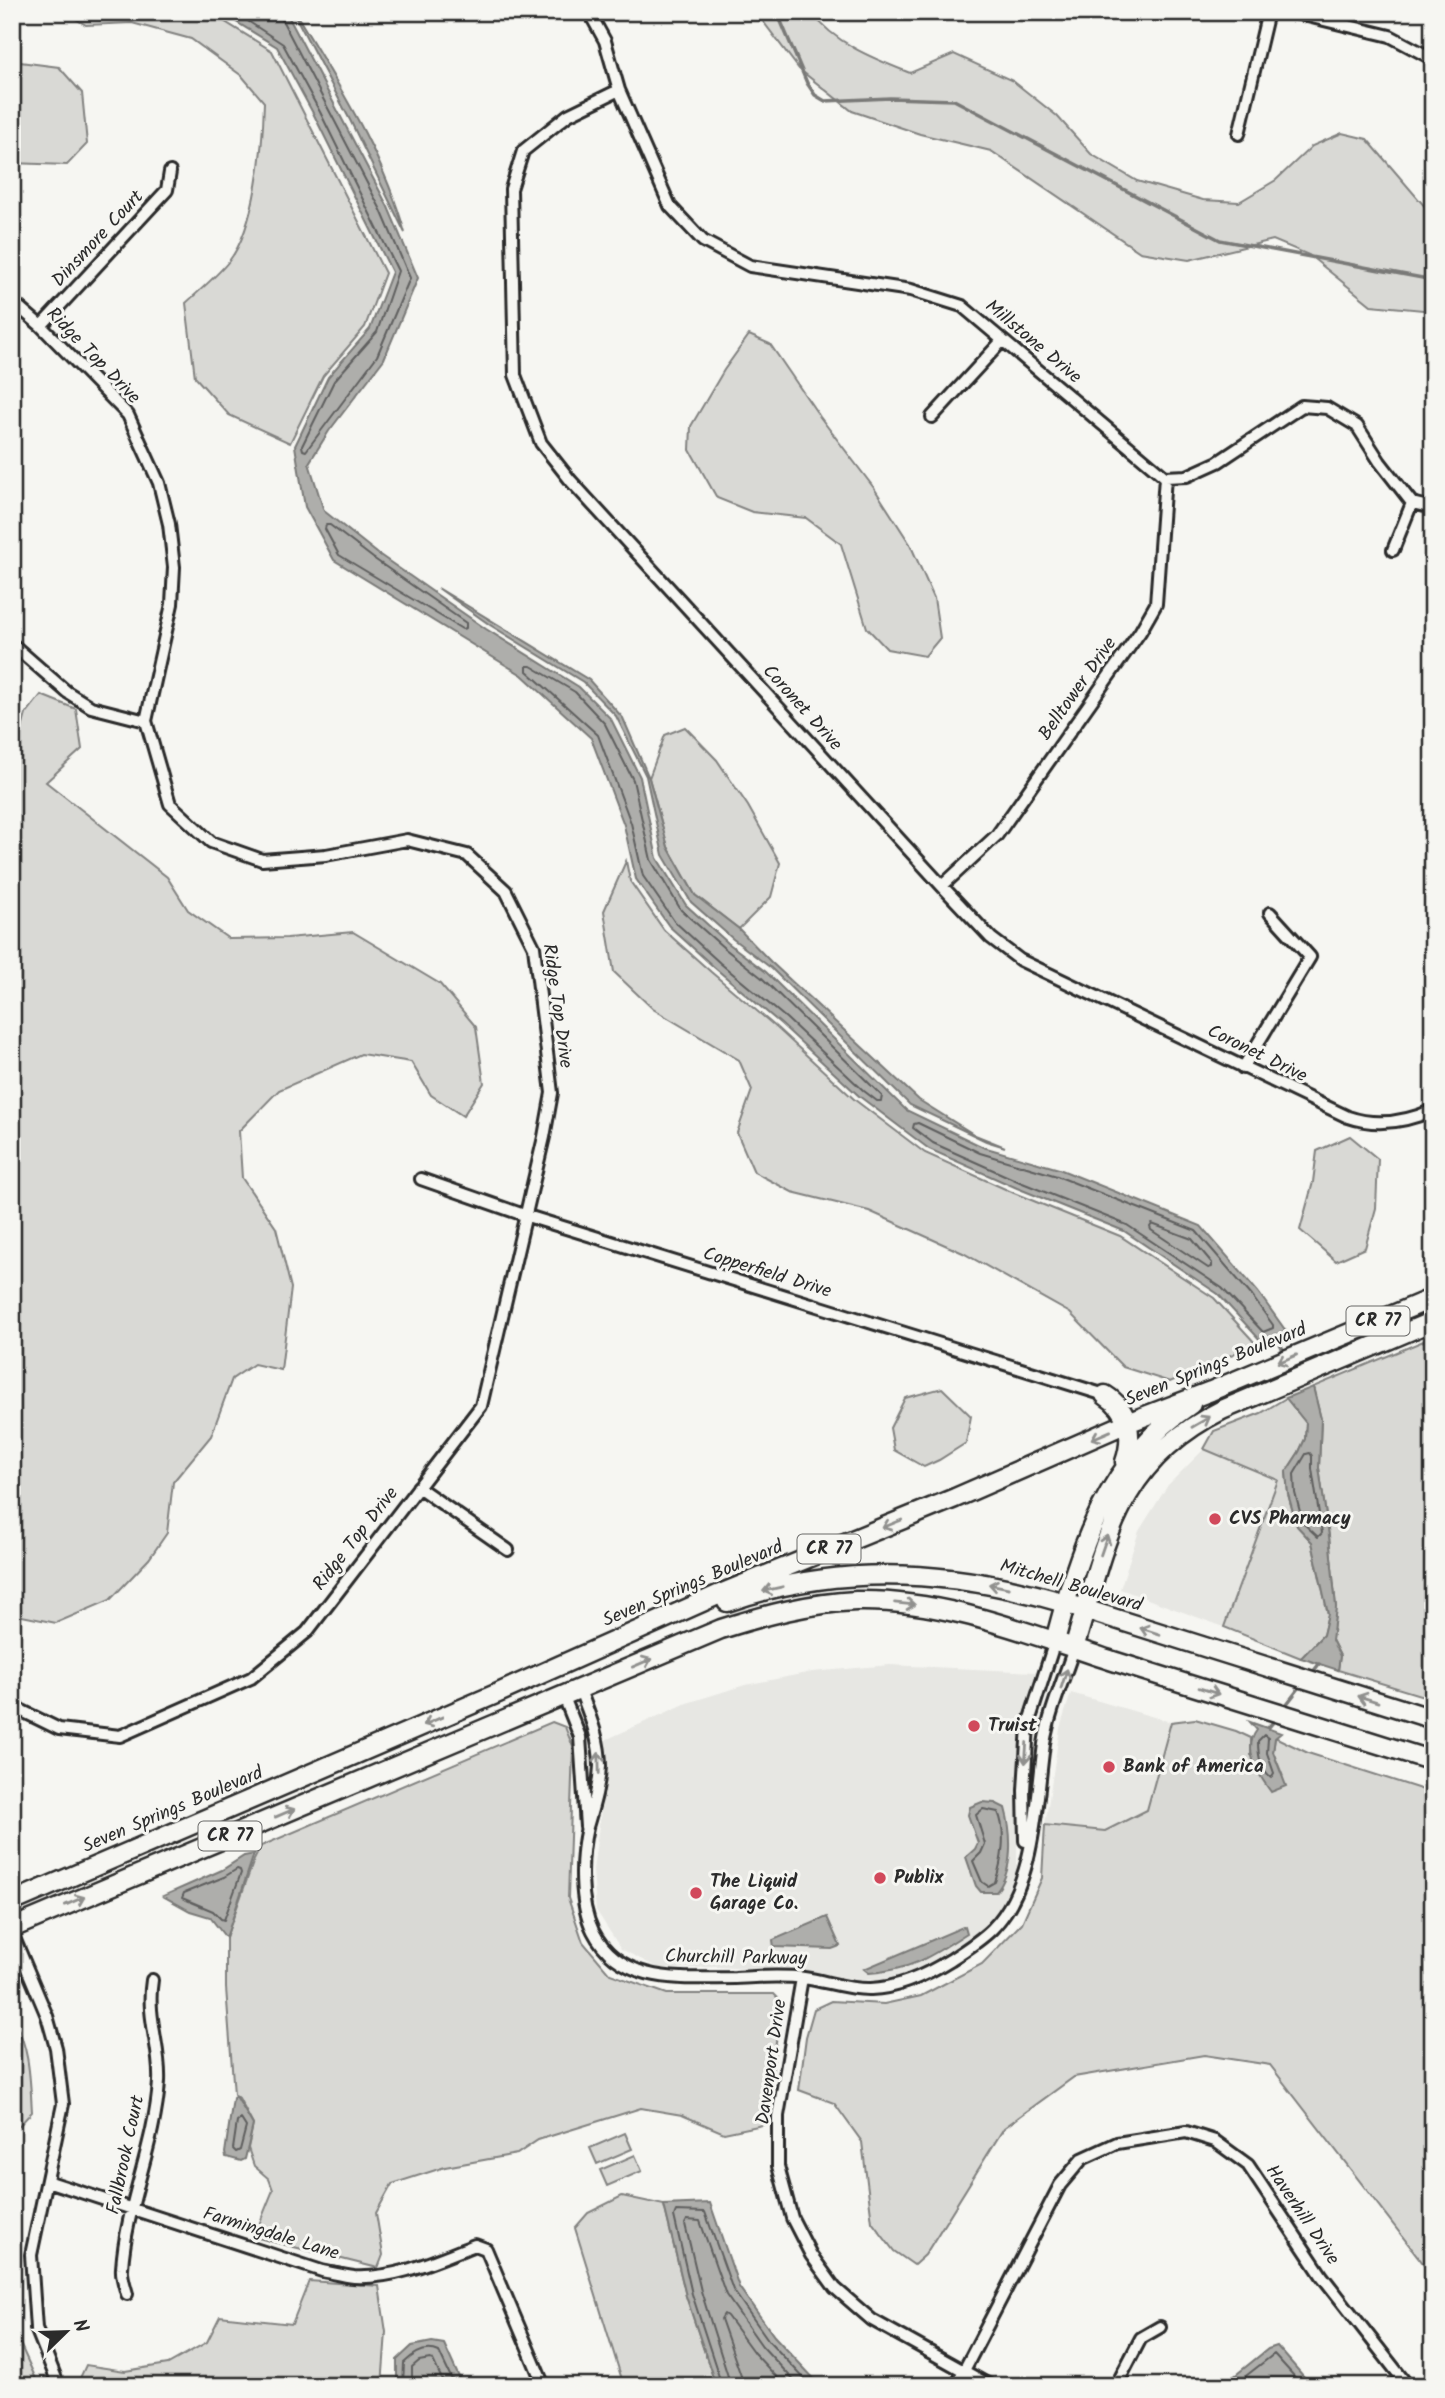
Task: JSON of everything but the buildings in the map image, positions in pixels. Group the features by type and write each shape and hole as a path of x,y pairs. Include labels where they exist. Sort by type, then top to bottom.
{"main road":[{"name":"Seven Springs Boulevard","path":"12,1902 732,1589 1433,1298"},
{"name":"CR 77","path":"1086,1610 1111,1527 1122,1503 1136,1479 1178,1436 1206,1418 1433,1321"},
{"name":"Churchill Parkway","path":"1055,1641 1091,1528 1109,1491 1123,1469 1154,1434 1177,1414 1212,1391"},
{"path":"1105,1395 1144,1407 1164,1408"},
{"path":"1105,1395 1118,1405 1127,1423 1130,1441 1123,1469"},
{"name":"Mitchell Boulevard","path":"496,1693 699,1611 768,1590 816,1580 878,1574 935,1576 1014,1589 1433,1719"},
{"name":"CR 77","path":"12,1928 721,1629 746,1621 807,1606 856,1601 900,1603 1000,1622 1074,1648"},
{"name":"Churchill Parkway","path":"1074,1648 1086,1610"},
{"path":"1074,1648 1433,1761"}],"street":[{"name":"Millstone Drive","path":"589,12 605,41 619,90 670,206 703,241 750,266 911,290 962,306 1165,477"},
{"path":"1239,134 1268,12"},
{"path":"1292,12 1390,36 1433,59"},
{"name":"Coronet Drive","path":"619,90 568,115 523,151 511,189 516,375 541,443 571,481 942,886 991,938 1020,960 1359,1121 1398,1121 1433,1110"},
{"name":"Dinsmore Court","path":"41,326 167,190 170,172"},
{"name":"Ridge Top Drive","path":"12,301 41,326 128,415 159,483 169,524 174,567 172,604 146,721 170,804 211,842 262,860 326,855 408,840 467,855 506,891 534,947 552,1093 481,1406 307,1632 251,1678 120,1736 59,1729 12,1706"},
{"path":"932,417 1002,341"},
{"path":"1165,477 1186,476 1218,462 1302,406 1327,408 1357,426 1380,462 1412,503 1433,508"},
{"name":"Belltower Drive","path":"942,886 997,835 1140,632 1156,604 1165,477"},
{"path":"1393,550 1412,503"},
{"path":"12,644 67,692 91,707 146,721"},
{"path":"1243,1068 1310,957 1270,914"},
{"name":"Copperfield Drive","path":"421,1179 524,1215 1105,1395"},
{"path":"418,1487 508,1550"},
{"name":"Churchill Parkway","path":"1026,1865 1024,1790 1028,1724 1055,1641"},
{"name":"Churchill Parkway","path":"572,1693 580,1737 587,1829 582,1893 594,1933 607,1950 622,1962 656,1977 802,1978 870,1989 894,1986 917,1978 970,1947 993,1928 1010,1906 1026,1865 1040,1791 1045,1741 1074,1648"},
{"name":"Churchill Parkway","path":"572,1693 596,1731 600,1763 595,1806 587,1829"},
{"path":"12,1933 47,2016 56,2048 63,2104 31,2255 36,2328 59,2386"},
{"name":"Davenport Drive","path":"802,1978 778,2116 778,2166 792,2217 811,2255 835,2288 872,2320 991,2386"},
{"name":"Fallbrook Court","path":"127,2294 121,2270 132,2209 157,2105 159,2078 149,2000 152,1980"},
{"name":"Haverhill Drive","path":"956,2386 1060,2185 1082,2159 1117,2143 1186,2132 1215,2141 1248,2165 1322,2276 1408,2386"},
{"name":"Farmingdale Lane","path":"47,2181 322,2271 354,2277 390,2275 422,2266 475,2245 486,2249 544,2386"},
{"path":"1116,2386 1141,2338 1160,2326"}],"shaded area":[{"path":"64,12 209,12 272,51 385,273 365,327 323,376 290,443 229,415 195,377 186,303 229,261 246,228 260,162 264,102 242,76 191,39 132,23 86,25"},
{"path":"756,12 811,12 844,42 910,73 954,54 1013,81 1057,116 1091,154 1137,181 1203,200 1239,202 1276,180 1312,146 1342,133 1367,139 1433,216 1433,311 1371,305 1309,255 1273,240 1189,260 1140,252 991,151 920,134 852,111 799,69"},
{"path":"12,61 59,67 82,93 87,144 67,165 12,163"},
{"path":"749,335 770,344 820,417 874,488 910,544 934,598 940,638 925,656 887,649 867,628 841,544 806,518 752,512 717,498 690,450 691,426 724,370"},
{"path":"41,695 76,709 82,749 46,782 167,877 188,910 229,939 287,938 353,932 440,984 476,1027 484,1083 463,1116 431,1095 411,1062 361,1054 279,1090 239,1131 242,1178 276,1228 291,1288 281,1370 254,1364 232,1379 211,1436 173,1482 167,1533 149,1559 110,1600 56,1623 12,1614 12,766 26,714"},
{"path":"685,727 717,760 748,806 780,863 771,897 739,929 695,895 668,847 649,778 665,735"},
{"path":"626,861 630,881 664,930 855,1100 925,1153 1120,1236 1214,1298 1256,1344 1170,1382 1123,1367 1070,1313 963,1253 869,1211 792,1192 754,1172 737,1133 752,1090 739,1060 653,1009 614,972 604,911"},
{"path":"1350,1136 1378,1159 1376,1208 1365,1248 1336,1261 1300,1230 1313,1182 1317,1151"},
{"path":"1433,1337 1433,1699 1338,1670 1340,1656 1332,1640 1336,1607 1319,1468 1321,1419 1313,1387"},
{"path":"942,1388 971,1416 966,1443 924,1467 894,1450 890,1428 905,1398"},
{"path":"1286,1398 1306,1423 1305,1439 1286,1472 1288,1494 1297,1526 1312,1542 1328,1614 1323,1635 1301,1658 1224,1627 1278,1480 1204,1449 1214,1431 1261,1413"},
{"path":"1204,1449 1278,1479 1224,1627 1120,1589 1139,1531 1168,1485"},
{"path":"890,1665 1036,1672 1022,1729 1017,1776 1017,1869 1000,1908 971,1939 920,1970 891,1980 851,1980 788,1971 716,1967 660,1969 621,1949 596,1910 593,1870 605,1780 603,1741 687,1703 745,1685 812,1672"},
{"path":"1071,1693 1171,1722 1147,1810 1105,1831 1045,1825 1060,1728"},
{"path":"1195,1719 1251,1738 1251,1755 1282,1774 1273,1752 1275,1737 1308,1753 1433,1793 1433,2276 1270,2065 1204,2055 1074,2077 1004,2128 925,2255 914,2265 894,2251 872,2222 862,2142 834,2103 799,2090 806,2037 814,2009 831,2001 884,2004 921,1996 982,1964 1022,1923 1042,1878 1045,1825 1105,1831 1147,1810 1171,1722"},
{"path":"552,1722 565,1727 573,1747 568,1898 583,1942 610,1974 667,1994 774,1994 781,2001 763,2125 724,2133 682,2115 641,2108 538,2140 517,2154 445,2167 392,2184 376,2213 383,2255 378,2268 254,2237 273,2190 269,2179 254,2166 248,2148 253,2125 239,2098 234,2094 226,1988 226,1938 261,1846"},
{"path":"12,2017 26,2051 32,2112 17,2128 12,2129"},
{"path":"625,2133 632,2149 597,2164 590,2148"},
{"path":"635,2155 642,2171 607,2186 600,2170"},
{"path":"622,2196 664,2205 686,2296 716,2386 624,2386 575,2228 588,2213"},
{"path":"309,2281 379,2286 386,2332 382,2386 82,2386 80,2378 86,2365 125,2371 168,2364 207,2342 220,2316 292,2324"},
{"path":"12,2326 36,2379 39,2386 12,2386"}],"water":[{"path":"220,12 286,12 388,207 418,278 384,359 329,431 309,463 324,511 377,553 486,629 579,687 611,719 640,777 657,858 686,905 728,943 766,972 906,1110 983,1147 1059,1169 1201,1226 1258,1292 1286,1331 1262,1342 1218,1294 1124,1231 929,1149 859,1096 669,926 636,879 624,825 591,738 522,675 334,560 305,507 295,446 328,377 370,329 392,272 277,47"},
{"path":"293,12 372,147 396,203 405,233 350,120"},
{"path":"438,588 589,680 623,718 649,778 668,847 695,895 739,929 919,1100 975,1135 1005,1147 986,1141 910,1105 771,968 691,902 663,855 646,776 616,716 583,682 490,625"},
{"path":"1313,1387 1321,1419 1319,1468 1336,1607 1332,1640 1340,1656 1338,1670 1301,1658 1323,1635 1328,1614 1312,1542 1297,1526 1288,1494 1286,1472 1305,1439 1306,1423 1286,1398"},
{"path":"1250,1722 1281,1733 1275,1738 1273,1752 1286,1786 1271,1792 1261,1778 1251,1754 1257,1730"},
{"path":"982,1802 995,1803 1005,1808 1009,1829 1009,1863 996,1892 981,1892 976,1886 966,1857 978,1843 968,1815 970,1807"},
{"path":"254,1854 226,1938 210,1917 190,1911 163,1896 222,1870 244,1856"},
{"path":"827,1917 840,1946 832,1949 774,1947 773,1940"},
{"path":"965,1926 967,1933 943,1949 910,1965 869,1973 864,1969"},
{"path":"236,2096 253,2125 245,2159 241,2161 226,2157 225,2153 233,2098"},
{"path":"710,2203 739,2287 774,2336 817,2382 824,2386 716,2386 686,2296 664,2205"},
{"path":"432,2342 444,2344 463,2386 397,2386 397,2360 412,2346"},
{"path":"1277,2346 1312,2386 1222,2386 1268,2349"}],"waterway":[{"path":"777,12 807,83 815,95 825,101 890,98 954,100 1220,240 1433,280"},
{"path":"1276,1335 1285,1354"},
{"path":"1313,1672 1319,1664"},
{"path":"1286,1705 1300,1687"},
{"path":"1268,1728 1274,1721"}],"place":[{"name":"CVS Pharmacy","path":"1215,1519"},
{"name":"Truist","path":"974,1726"},
{"name":"Bank of America","path":"1109,1767"},
{"name":"Publix","path":"880,1878"},
{"name":"The Liquid Garage Co.","path":"696,1893"}]}
